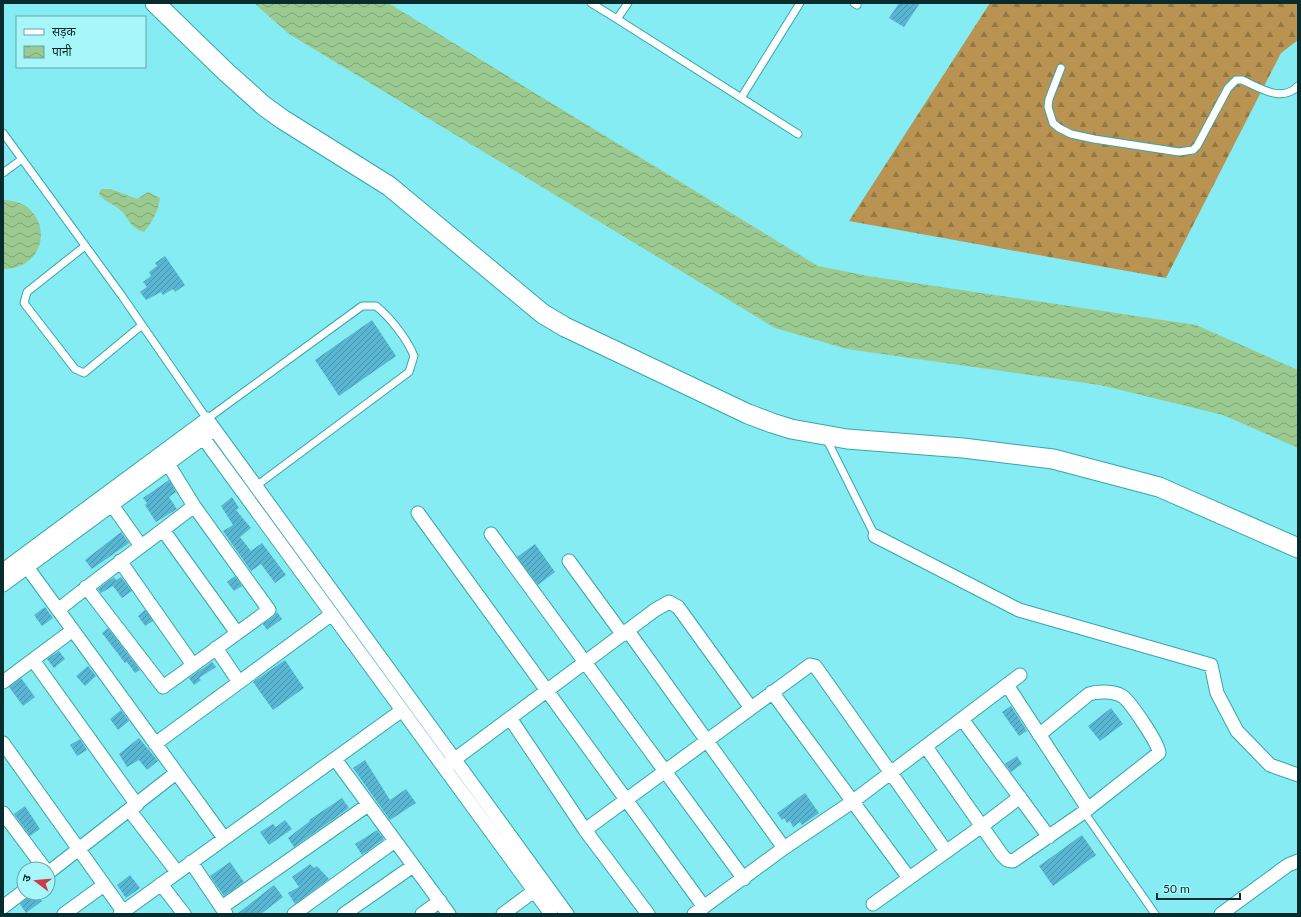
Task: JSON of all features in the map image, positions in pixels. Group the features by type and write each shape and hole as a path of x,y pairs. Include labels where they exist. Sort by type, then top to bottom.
{"street":[{"path":"155,3 226,72 264,106 282,119 389,186 543,314 566,327 748,414 791,429 847,438 963,448 1053,459 1159,487 1298,548"},
{"path":"3,570 165,459 211,424 256,486 449,763 534,891 551,914"},
{"path":"199,433 402,711 449,763 567,914"},
{"path":"3,585 112,505 165,459"},
{"path":"86,587 163,687 269,610 194,506 165,459"},
{"path":"112,505 141,546"},
{"path":"58,610 120,561 194,506"},
{"path":"418,513 626,800 699,911 784,848 852,802 1020,675"},
{"path":"163,530 238,633"},
{"path":"491,534 744,879"},
{"path":"875,536 1019,610 1211,665 1217,693 1237,731 1270,765 1298,775"},
{"path":"120,561 193,665"},
{"path":"569,561 707,740 784,848"},
{"path":"27,567 224,838"},
{"path":"449,763 626,633 664,603 673,603 751,708"},
{"path":"155,744 332,614"},
{"path":"3,682 73,630"},
{"path":"216,648 240,682"},
{"path":"33,660 177,872"},
{"path":"585,830 806,666 810,665 815,666 946,851"},
{"path":"1007,685 1086,810"},
{"path":"772,692 909,878"},
{"path":"926,747 1002,855 1007,860 1013,861 1086,810 1159,753 1156,743 1123,697 1098,692 1089,694 1040,735"},
{"path":"3,743 123,913 177,872 402,711"},
{"path":"510,718 585,830 648,914"},
{"path":"962,719 1049,837"},
{"path":"335,759 449,914"},
{"path":"56,867 176,773"},
{"path":"873,904 1020,797"},
{"path":"191,862 224,911 368,805"},
{"path":"3,813 38,861"},
{"path":"294,914 395,841"},
{"path":"1221,914 1288,865 1298,861"},
{"path":"344,914 413,866"},
{"path":"161,884 184,914"},
{"path":"64,914 104,885"},
{"path":"503,914 534,891"},
{"path":"3,907 16,897"},
{"path":"422,914 440,901"},
{"path":"3,910 6,914"}],"lane":[{"path":"591,3 798,134"},
{"path":"617,19 628,3"},
{"path":"741,98 800,3"},
{"path":"1061,68 1049,99 1048,107 1053,122 1059,128 1071,134 1094,139 1179,152 1193,150 1197,146 1228,88 1236,80 1242,80 1276,94 1285,95 1293,91 1298,86"},
{"path":"3,133 211,424 362,306 376,306 383,311 411,348 414,356 409,372 256,486"},
{"path":"3,173 22,159"},
{"path":"85,246 27,292 24,303 75,370 84,373 142,326"},
{"path":"824,434 875,536"},
{"path":"1086,810 1155,914"}],"green space":[{"path":"990,3 1298,3 1298,40 1281,53 1166,278 849,221"}],"water":[{"path":"254,3 388,3 818,266 868,276 1196,325 1298,370 1298,448 1223,415 1100,385 847,349 775,328 289,34"},
{"path":"101,189 111,189 137,199 148,192 160,198 155,216 144,232 135,228 123,212 101,197 99,194"},
{"path":"3,200 19,203 31,211 38,222 41,234 39,247 32,258 20,266 3,269"}],"building":[{"path":"899,3 920,3 904,27 889,18"},
{"path":"165,256 185,285 175,292 173,289 163,295 161,292 146,300 140,292 147,287 143,282 151,276 149,272 157,266 155,263"},
{"path":"372,320 396,356 339,396 315,360"},
{"path":"169,480 176,492 169,497 177,509 156,522 145,505 147,503 143,498"},
{"path":"232,497 239,508 236,510 251,528 240,537 251,551 262,543 286,575 275,583 261,564 251,571 223,531 233,525 221,506"},
{"path":"121,532 129,543 92,569 85,560"},
{"path":"535,544 555,572 538,585 517,557"},
{"path":"235,576 242,586 234,591 227,582"},
{"path":"114,577 116,580 121,577 132,591 122,598 113,586 101,593 98,589"},
{"path":"45,607 53,618 42,626 34,615"},
{"path":"145,610 153,621 145,626 138,616"},
{"path":"277,612 282,619 267,630 263,624"},
{"path":"108,628 140,670 135,673 127,662 125,663 102,633"},
{"path":"59,651 65,659 54,668 47,659"},
{"path":"285,660 304,688 273,710 253,682"},
{"path":"212,662 216,667 199,678 201,680 194,685 189,678"},
{"path":"88,666 96,676 85,686 76,676"},
{"path":"21,678 35,697 23,706 9,687"},
{"path":"1011,706 1027,731 1019,736 1002,712"},
{"path":"1111,708 1123,724 1100,741 1088,726"},
{"path":"121,710 129,721 118,730 110,719"},
{"path":"139,738 158,761 147,770 139,760 127,767 119,754"},
{"path":"80,739 87,750 77,756 70,745"},
{"path":"1017,756 1022,764 1011,772 1005,764"},
{"path":"365,760 390,800 406,789 416,803 390,820 353,768"},
{"path":"805,793 819,813 802,825 800,822 793,827 790,821 787,823 784,818 782,820 777,813"},
{"path":"342,798 349,808 294,847 288,838 310,821 309,820"},
{"path":"25,806 40,829 30,836 14,814"},
{"path":"285,820 292,829 269,845 260,832 273,824 276,827"},
{"path":"377,830 384,839 362,855 355,844"},
{"path":"1082,835 1096,855 1053,886 1039,866"},
{"path":"230,862 244,882 224,896 210,876"},
{"path":"310,864 314,868 317,866 329,879 295,904 288,893 299,887 292,877"},
{"path":"130,875 140,888 126,898 117,885"},
{"path":"274,885 283,897 261,914 237,914"},
{"path":"23,901 42,901 26,913 20,904"}]}
